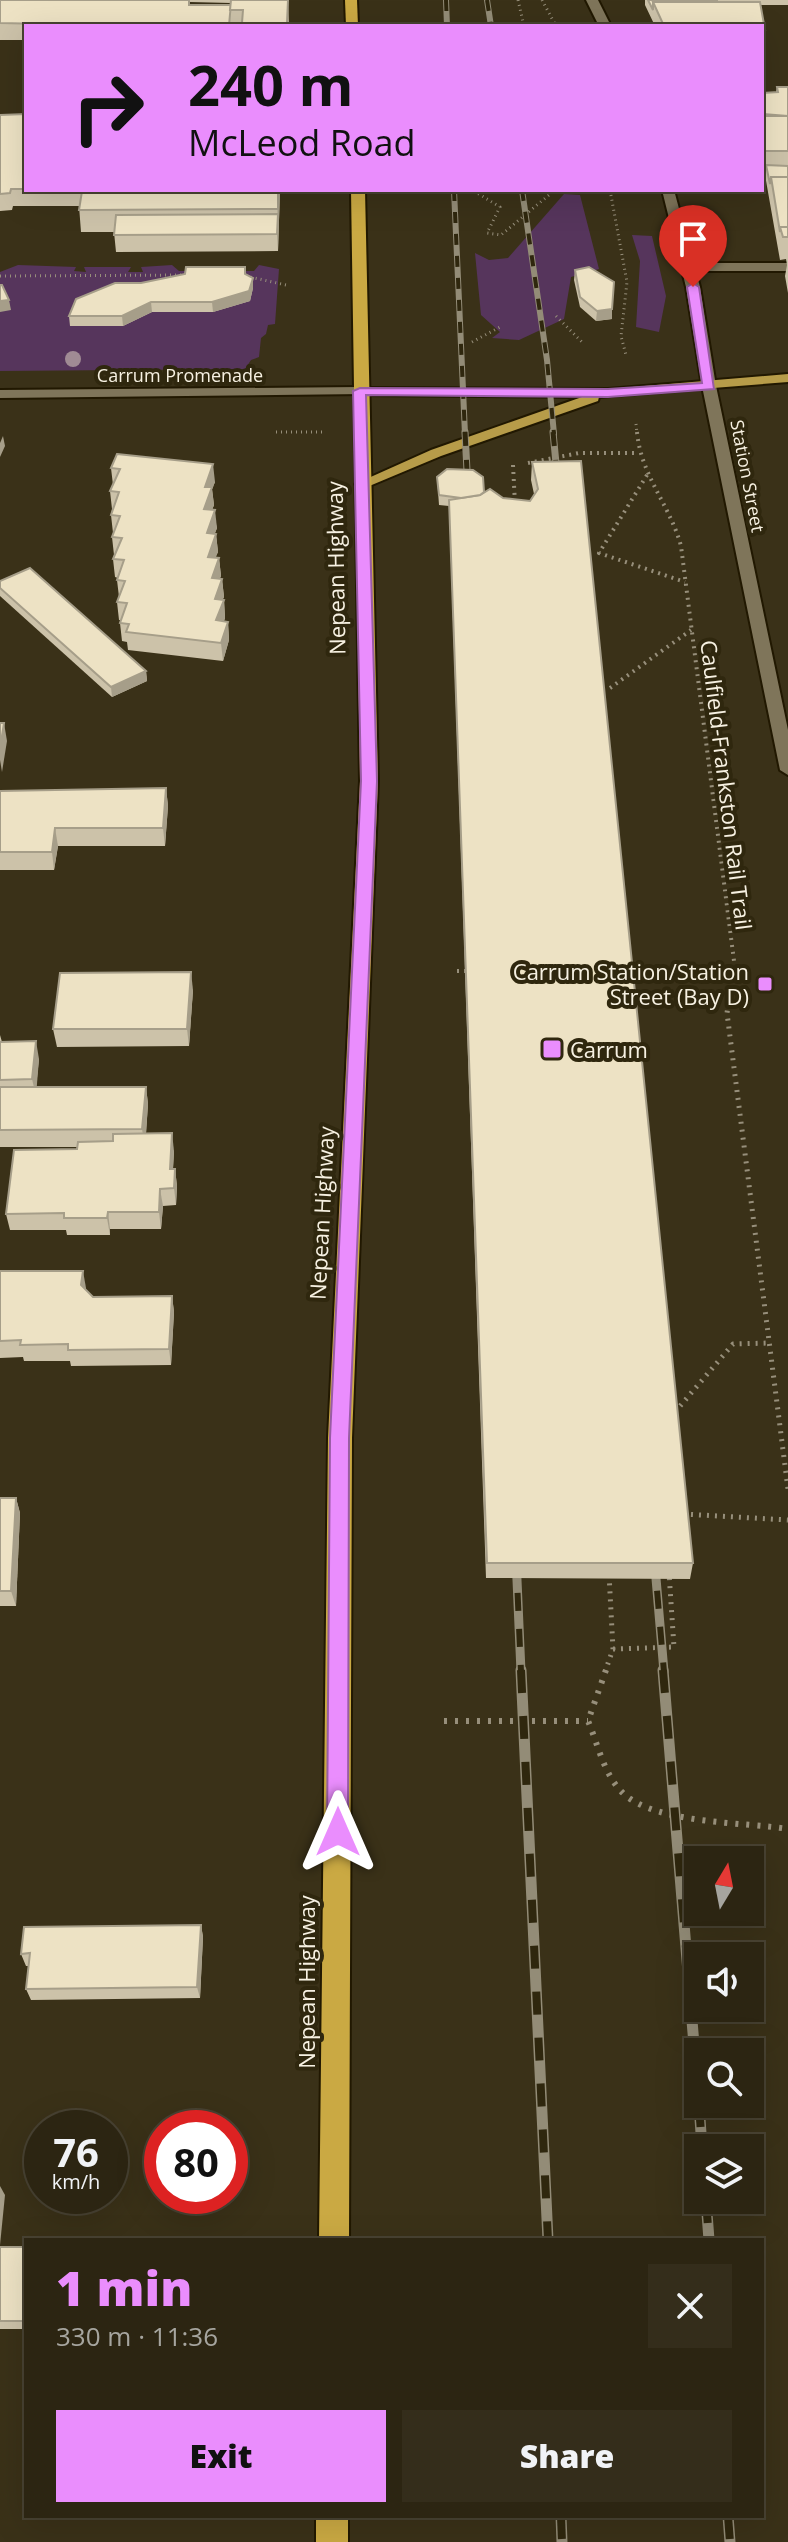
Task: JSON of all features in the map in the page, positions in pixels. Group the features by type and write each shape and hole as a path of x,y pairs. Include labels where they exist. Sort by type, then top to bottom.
{"highway":[{"path":"351,0 352,24"},
{"name":"Nepean Highway","path":"334,2238 340,1438 369,781 358,192"},
{"path":"332,2518 332,2542"}],"main road":[{"path":"360,391 608,393 788,378"},
{"path":"362,484 444,450 608,393"}],"street":[{"path":"592,0 604,24"},
{"name":"Station Street","path":"669,192 688,267 709,386 788,770"},
{"path":"688,267 787,267"},
{"name":"Carrum Promenade","path":"0,394 360,391"}],"path":[{"path":"518,0 524,24"},
{"path":"542,0 555,24"},
{"path":"476,192 500,207 487,233 501,235 553,192"},
{"name":"Caulfield-Frankston Rail Trail","path":"610,192 627,282 621,336 639,453 647,475 673,517 685,582 732,969 727,1013 788,1489"},
{"path":"0,276 198,275"},
{"path":"229,275 244,275 286,285"},
{"path":"556,316 582,342"},
{"path":"472,342 502,326"},
{"path":"498,467 579,453 639,453"},
{"path":"513,465 515,510"},
{"path":"599,553 647,475"},
{"path":"585,554 599,553 685,582"},
{"path":"610,688 691,630"},
{"path":"619,971 732,969"},
{"path":"457,971 487,971"},
{"path":"666,1422 733,1344 770,1343"},
{"path":"680,1514 788,1520"},
{"path":"613,1649 674,1647 668,1558"},
{"path":"608,1569 613,1649 588,1721 606,1764 625,1796 664,1813 788,1829"},
{"path":"444,1721 588,1721"}],"shaded area":[{"path":"564,194 580,195 599,269 571,277 564,319 519,340 492,338 500,332 481,315 475,253 489,260 508,258"},
{"path":"632,235 652,236 666,296 659,332 636,327 640,261"},
{"path":"18,265 76,267 74,271 86,272 84,267 131,267 128,272 143,272 141,267 172,265 179,271 254,271 259,265 279,269 275,324 268,325 266,334 261,338 259,357 251,360 245,369 0,371 0,272"}],"building":[{"path":"0,0 189,0 189,5 231,5 229,24 0,23"},
{"path":"231,0 288,0 287,23 242,23 243,10 230,10"},
{"path":"648,0 717,2 653,2 653,10"},
{"path":"653,2 760,2 764,24 663,24"},
{"path":"777,87 788,87 788,116 764,114 764,93 778,92"},
{"path":"24,114 24,189 11,189 10,193 0,194 0,115"},
{"path":"764,116 788,116 788,151 764,151"},
{"path":"766,165 788,166 788,177 771,177 770,184"},
{"path":"771,177 788,177 788,227 780,227 780,232"},
{"path":"82,192 278,192 278,209 79,210"},
{"path":"278,214 277,234 114,235 116,215"},
{"path":"780,227 788,227 788,237 783,237"},
{"path":"186,267 245,267 245,274 253,278 249,291 212,302 151,302 122,316 69,316 76,299 115,283 141,283 185,274"},
{"path":"589,267 614,282 612,309 597,311 580,297 575,270"},
{"path":"2,285 9,300 0,301"},
{"path":"117,454 213,464 205,487 212,487 204,509 215,510 207,533 216,534 208,557 219,558 212,578 222,579 215,599 224,600 216,620 228,622 221,643 126,632 129,624 120,623 127,603 117,602 125,581 117,580 124,560 113,559 122,538 112,537 120,516 111,515 119,492 110,491 120,469 111,468"},
{"name":"Carrum","path":"581,461 693,1563 487,1563 449,500 480,495 490,489 503,498 530,501 538,489 532,462"},
{"path":"447,469 473,470 483,477 484,492 461,498 439,495 437,477"},
{"path":"30,568 146,671 111,687 0,588 0,581"},
{"path":"0,723 4,723 0,748"},
{"path":"166,788 163,828 55,828 52,852 0,852 0,791"},
{"path":"191,972 187,1029 53,1029 60,973"},
{"path":"36,1041 32,1079 0,1080 0,1042"},
{"path":"0,1087 146,1087 142,1129 0,1130"},
{"path":"172,1133 170,1169 175,1169 174,1188 160,1189 159,1212 108,1212 107,1218 64,1218 64,1213 6,1214 14,1150 77,1149 78,1142 113,1141 113,1134"},
{"path":"0,1271 83,1271 81,1285 93,1297 172,1296 169,1349 68,1350 68,1344 20,1345 21,1340 0,1341"},
{"path":"0,1498 16,1498 11,1591 0,1591"},
{"path":"201,1925 197,1987 26,1989 30,1953 21,1954 24,1927"},
{"path":"0,2247 24,2247 24,2321 0,2321"}],"railway":[{"path":"446,0 447,24"},
{"path":"487,0 491,24"},
{"path":"454,192 465,434"},
{"path":"522,192 547,360 554,434"},
{"path":"465,432 468,490"},
{"path":"553,432 558,484"},
{"path":"654,1555 664,1672"},
{"path":"516,1557 521,1672"},
{"path":"521,1670 548,2238"},
{"path":"663,1670 693,2038"},
{"path":"700,2118 701,2134"},
{"path":"707,2214 709,2238"},
{"path":"561,2518 562,2542"},
{"path":"728,2518 730,2542"}],"place":[{"name":"Carrum Station/Station Street (Bay D)","path":"765,984"},
{"name":"Carrum","path":"552,1049"}],"route":[{"path":"338,1832 340,1438 369,781 367,585 360,391 608,393 709,386 693,287"}]}
